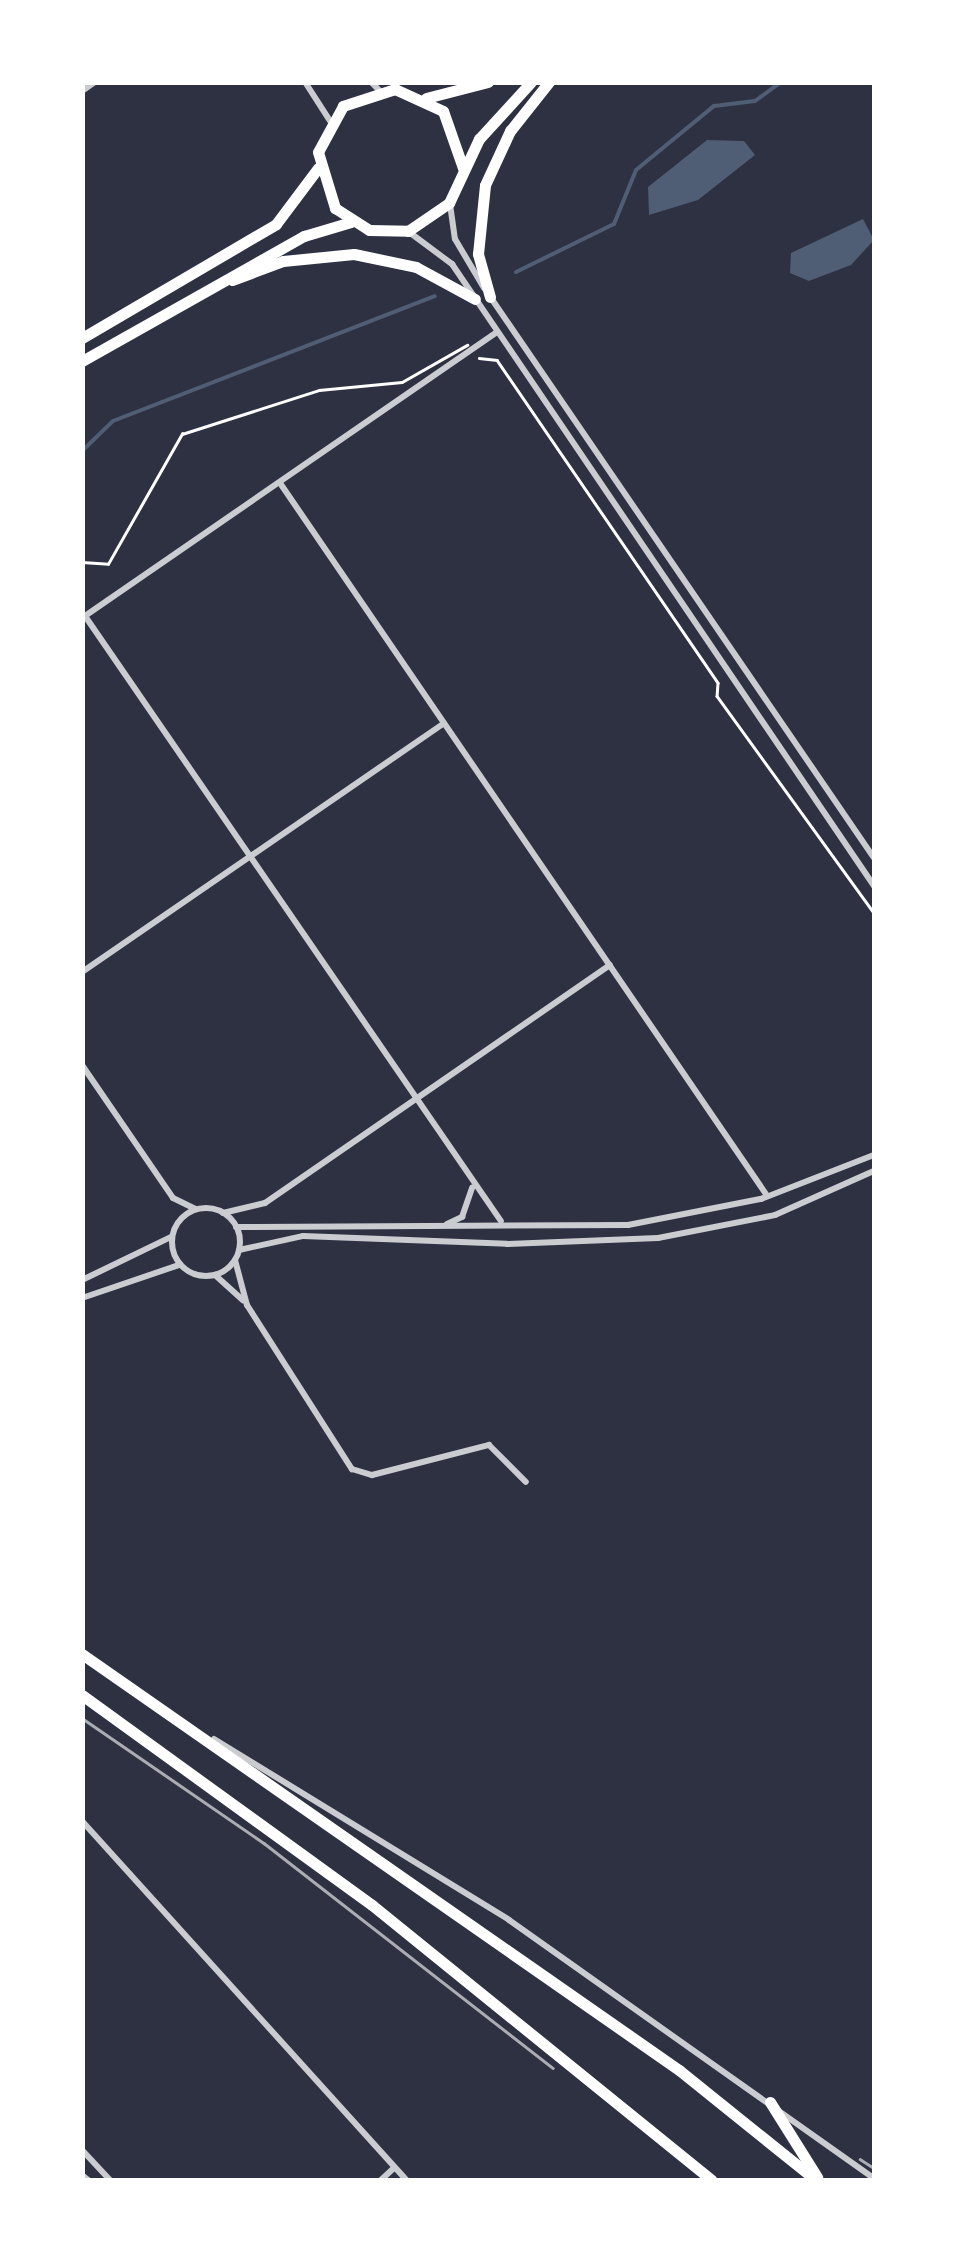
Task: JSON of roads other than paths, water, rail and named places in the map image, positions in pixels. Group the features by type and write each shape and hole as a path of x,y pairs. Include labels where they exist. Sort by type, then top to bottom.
{"highway":[{"path":"82,338 276,224 318,168 330,121 375,86 426,98 488,82"},
{"path":"82,361 304,236 351,222 408,231 450,203 462,168 494,118 532,82"},
{"path":"490,297 478,254 485,185 510,131 549,82"},
{"path":"426,98 455,128 462,168"},
{"path":"318,168 351,222"},
{"path":"228,280 284,262 354,254 441,276 474,299"},
{"path":"82,1654 203,1733 679,2070 818,2180"},
{"path":"82,1695 372,1905 712,2180"},
{"path":"770,2102 818,2180"}],"street":[{"path":"82,91 95,82"},
{"path":"306,82 330,121"},
{"path":"450,203 454,239 490,297 874,858"},
{"path":"408,231 441,251 874,886"},
{"path":"494,1240 497,1223 84,617 496,332"},
{"path":"280,482 610,965 764,1197 766,1214"},
{"path":"82,972 445,723"},
{"path":"82,1065 173,1198 198,1209 223,1213 265,1203 610,965"},
{"path":"236,1227 628,1225 778,1194 874,1155"},
{"path":"239,1250 303,1236 658,1238 766,1214 874,1171"},
{"path":"445,1226 462,1217 472,1187"},
{"path":"778,1194 783,1208"},
{"path":"82,1280 172,1236 198,1209"},
{"path":"215,1275 235,1260 239,1250 236,1227 223,1213"},
{"path":"513,1240 514,1226"},
{"path":"172,1236 180,1265"},
{"path":"235,1260 247,1304"},
{"path":"82,1298 153,1267 180,1265 215,1275 247,1304 352,1469 372,1475 489,1445 526,1482"},
{"path":"203,1733 509,1920 874,2178"},
{"path":"82,1821 406,2180"},
{"path":"82,2150 110,2180"},
{"path":"381,2180 394,2168"}],"water":[{"path":"707,140 744,141 755,155 698,200 649,215 648,187"},
{"path":"863,219 874,240 851,265 809,281 790,273 791,253"}],"waterway":[{"path":"516,272 614,224 636,170 714,106 755,101 781,82"},
{"path":"82,451 113,421 435,296"}],"tram line":[{"path":"82,1718 264,1843 553,2068"},
{"path":"860,2159 874,2168"}]}
